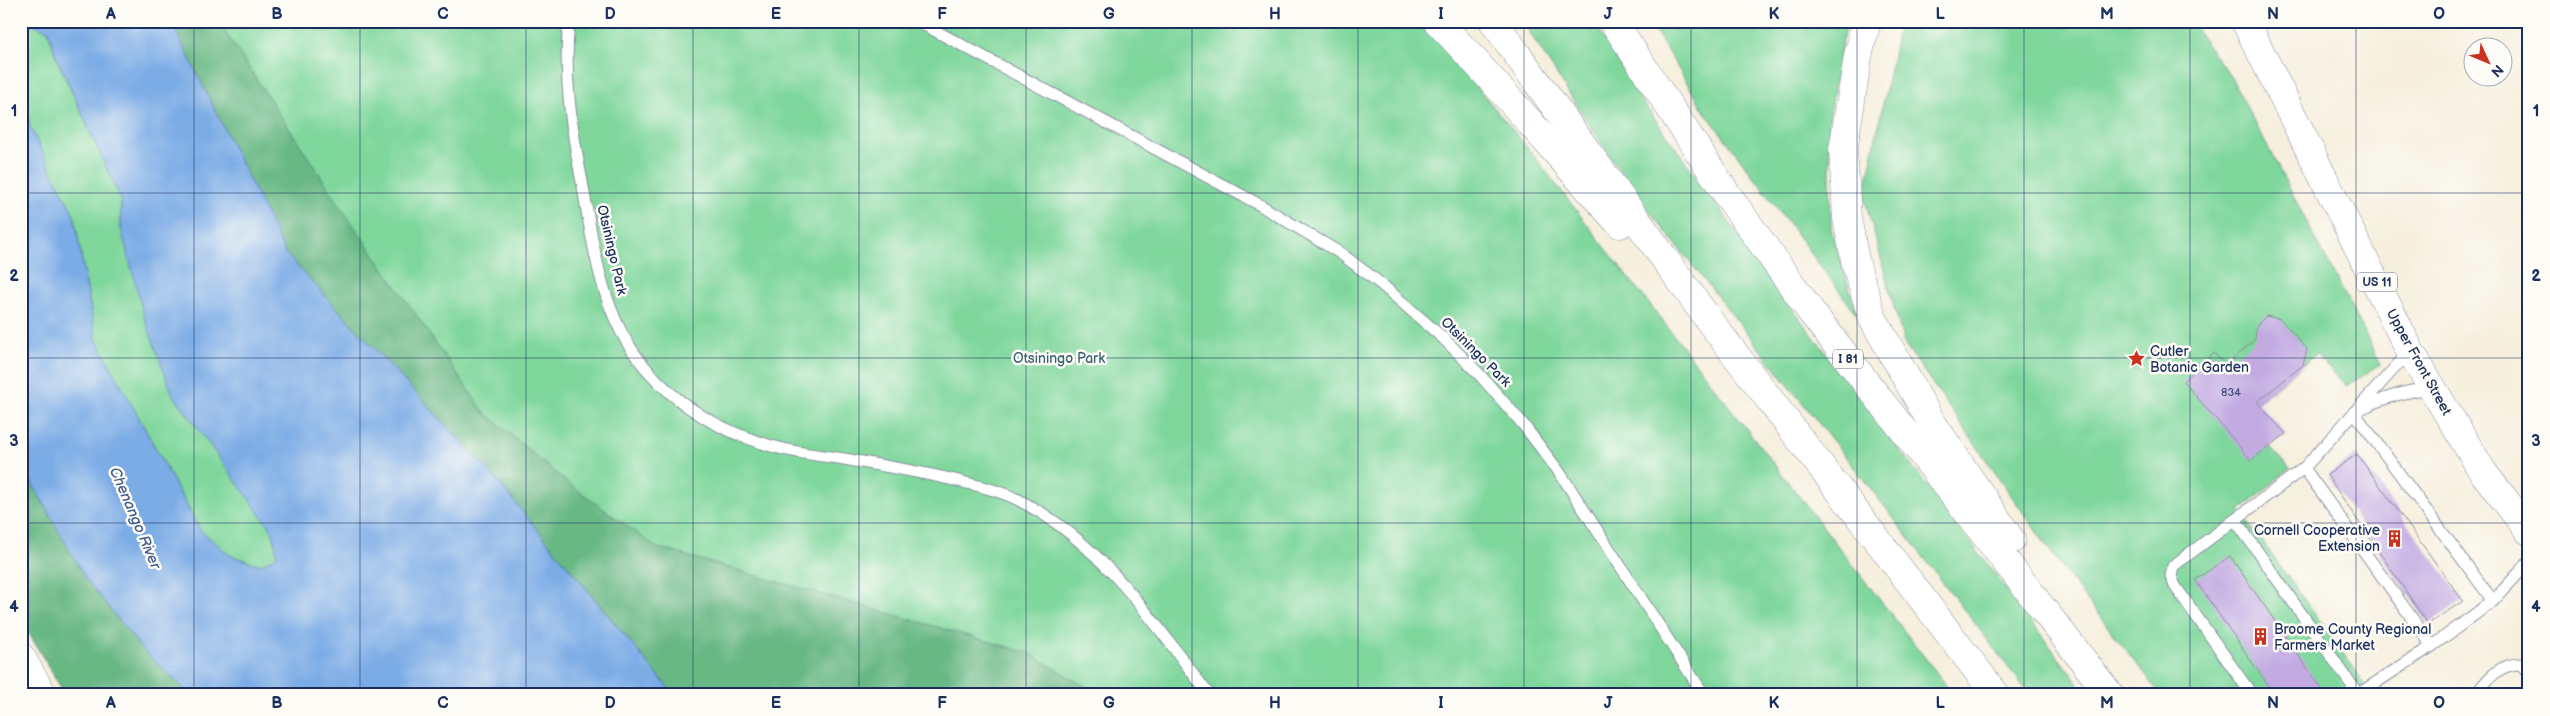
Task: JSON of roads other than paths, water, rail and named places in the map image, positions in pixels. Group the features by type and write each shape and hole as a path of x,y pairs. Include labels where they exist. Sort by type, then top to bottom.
{"main road":[{"path":"1437,21 1497,83 1562,160 1711,323"},
{"path":"1493,21 1711,323 1996,695"},
{"name":"I 81","path":"1613,21 1728,196 1812,313 2106,689"},
{"path":"1867,21 1858,56 1843,150 1846,218 1856,265 1873,319 1929,418 1964,473 2040,581 2106,689"},
{"name":"Upper Front Street","path":"2245,21 2410,351 2483,472 2529,531"},
{"path":"21,657 43,695"}],"lane":[{"name":"Otsiningo Park","path":"570,21 567,71 570,121 597,264 610,308 621,332 644,368 687,406 717,426 763,444 921,472 1001,492 1028,504 1076,539 1124,586 1209,695"},
{"name":"Otsiningo Park","path":"917,21 1260,206 1340,253 1381,284 1467,362 1522,422 1560,473 1704,695"},
{"path":"2252,695 2175,586 2171,576 2174,566 2304,468 2410,351"},
{"path":"2354,412 2385,397 2405,391 2433,388"},
{"path":"2354,412 2493,601"},
{"path":"2304,468 2432,646"},
{"path":"2236,520 2357,694 2432,646 2493,601 2529,562"},
{"path":"2475,695 2494,672 2510,664 2520,664 2529,671"}],"water":[{"name":"Chenango River","path":"21,21 171,21 286,254 490,472 674,695 191,695 142,649 85,578 21,463 21,85 31,129 74,215 96,339 200,530 230,555 260,565 277,556 273,532 172,393 144,316 121,229 121,200 56,56 48,30 29,23 21,37"}],"place":[{"name":"Cutler Botanic Garden","path":"2136,359"},
{"name":"Cornell Cooperative Extension","path":"2394,538"},
{"name":"Broome County Regional Farmers Market","path":"2260,637"}]}
